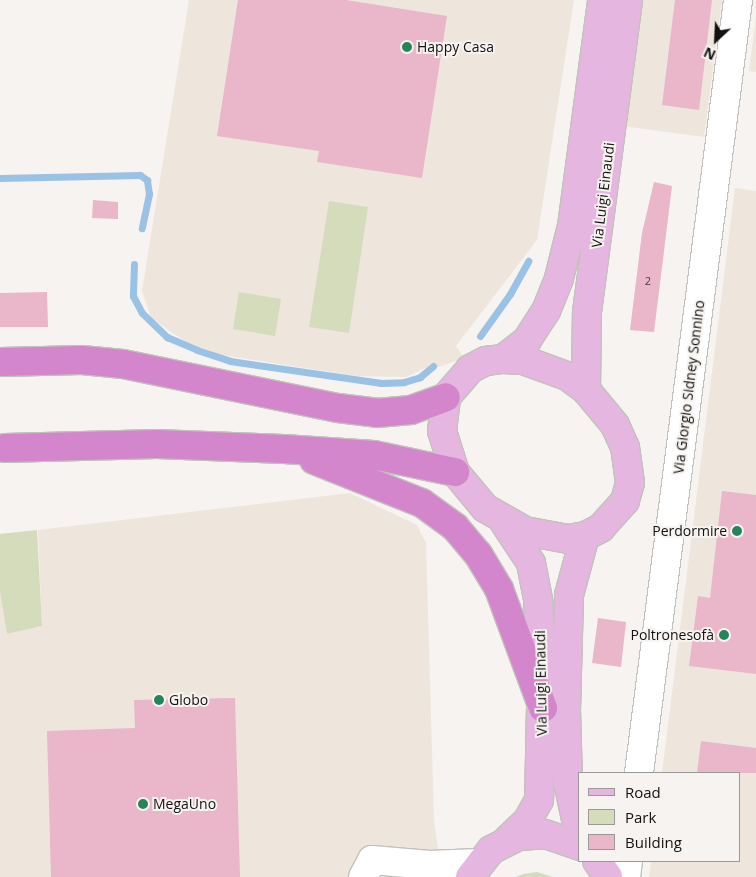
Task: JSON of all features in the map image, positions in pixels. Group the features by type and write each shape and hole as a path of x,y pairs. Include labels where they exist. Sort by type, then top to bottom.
{"highway":[{"path":"1,362 82,360 123,364 338,408 376,413 411,410 446,397"},
{"path":"5,448 157,444 284,449 374,455 456,472"},
{"path":"284,449 391,488 422,503 455,528 478,554 499,589 543,708"}],"main road":[{"name":"Via Luigi Einaudi","path":"504,359 527,340 546,311 559,278 572,226 602,0"},
{"name":"Via Luigi Einaudi","path":"586,390 587,312 628,0"},
{"name":"Via Luigi Einaudi","path":"504,359 546,366 586,390 616,426 625,447 630,484 625,501 615,516 601,528 585,536 548,538 504,522 485,508 456,472 442,431 446,397 470,369 486,362 504,359"},
{"name":"Via Luigi Einaudi","path":"474,870 528,820 539,800 543,708 538,600 531,564 504,522"},
{"name":"Via Luigi Einaudi","path":"578,822 574,790 569,595 585,536"},
{"name":"Via Luigi Einaudi","path":"507,840 545,834 578,845"},
{"path":"598,862 608,877"}],"street":[{"name":"Via Giorgio Sidney Sonnino","path":"639,772 738,0"},
{"path":"363,877 372,860 474,870"},
{"path":"386,862 411,877"},
{"path":"626,877 628,862"}],"shaded area":[{"path":"189,0 574,0 537,240 456,346 464,358 439,367 430,366 406,377 357,376 222,355 186,342 151,318 142,291"},
{"path":"638,0 722,0 704,137 622,126"},
{"path":"756,16 756,72 749,71"},
{"path":"735,188 756,191 756,877 649,877 651,862 741,862 741,772 662,772"},
{"path":"350,493 417,525 426,543 434,820 442,877 0,877 0,592 7,634 42,626 38,530"}],"green space":[{"path":"329,201 368,207 349,333 309,327"},
{"path":"239,292 281,299 275,336 233,329"},
{"path":"37,530 42,626 7,634 0,592 0,534"},
{"path":"537,872 553,877 516,877 523,874"}],"building":[{"path":"238,0 346,0 447,16 422,178 317,162 319,151 217,136"},
{"path":"675,0 712,0 699,110 662,105"},
{"path":"654,182 672,186 654,332 630,330 642,233"},
{"path":"93,200 118,202 118,219 92,218"},
{"path":"47,292 48,327 0,327 0,293"},
{"path":"722,491 756,495 756,674 689,666 698,596 710,598"},
{"path":"598,618 626,622 621,667 592,663"},
{"name":"MegaUno","path":"235,698 240,877 51,877 47,731 135,728 134,700"},
{"path":"701,741 756,748 756,773 697,772"}],"waterway":[{"path":"0,178 140,175 147,180 149,194 142,228"},
{"path":"480,336 510,294 528,261"},
{"path":"134,264 133,296 142,313 167,337 197,350 230,361 381,383 404,382 420,377 433,366"}],"place":[{"name":"Happy Casa","path":"407,47"},
{"name":"Perdormire","path":"737,531"},
{"name":"Poltronesofà","path":"724,635"},
{"name":"Globo","path":"159,700"},
{"name":"MegaUno","path":"143,804"}]}
